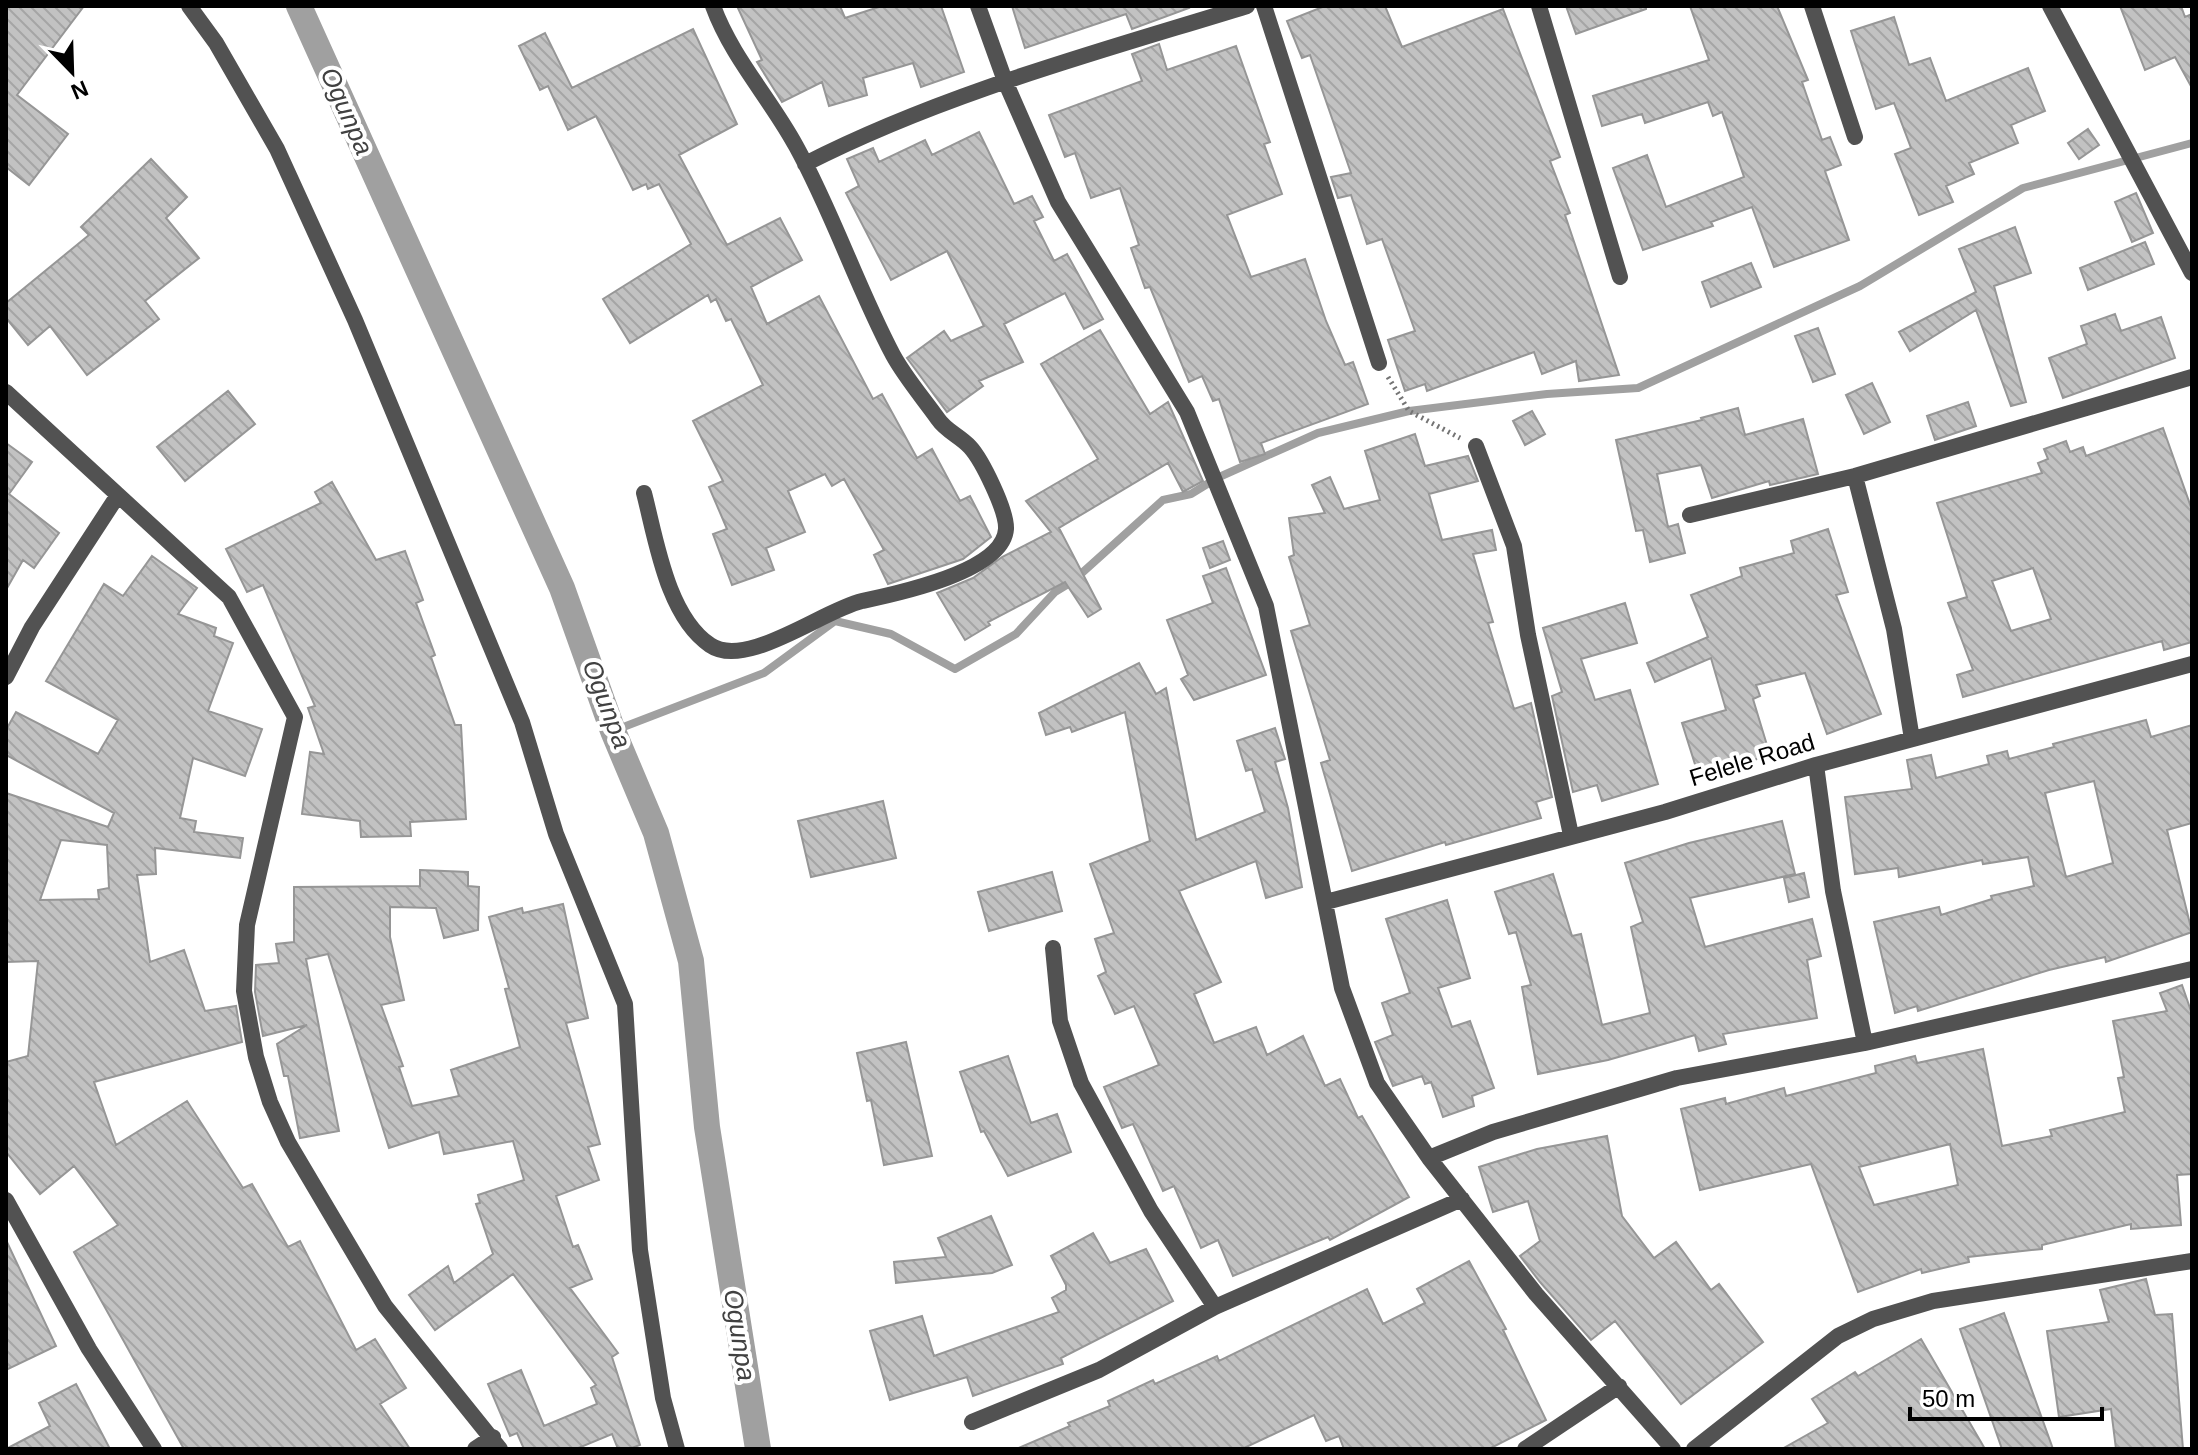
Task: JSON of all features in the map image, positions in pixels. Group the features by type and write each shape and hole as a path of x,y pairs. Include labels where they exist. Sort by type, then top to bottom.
{"street":[{"path":"189,6 216,43 277,149 355,320 522,722 561,849 625,1004 640,1250 663,1398 677,1449"},
{"path":"644,493 667,582 689,626 711,646 733,653 755,647 860,602 930,587 1001,545 1006,529 1003,509 971,448 941,424 894,356 805,164 723,33 713,6"},
{"path":"978,6 1005,81 1058,202 1187,412 1217,478 1266,606 1342,988 1377,1083 1429,1158 1536,1294 1673,1449"},
{"path":"805,164 852,140 1005,81 1247,6"},
{"path":"1264,6 1379,363"},
{"path":"1539,6 1620,277"},
{"path":"1812,6 1855,137"},
{"path":"2050,6 2192,273"},
{"path":"1690,515 1855,476 2192,377"},
{"path":"6,392 229,597 295,717 247,925 244,991 256,1057 270,1102 288,1142 385,1306 497,1443 475,1449"},
{"path":"1476,446 1514,546 1528,635 1571,835"},
{"path":"1855,476 1894,629 1912,739"},
{"path":"6,677 32,627 118,495"},
{"name":"Felele Road","path":"1326,902 1665,812 1816,765 2192,664"},
{"path":"1816,765 1833,891 1865,1043"},
{"path":"1053,948 1060,1021 1081,1083 1151,1211 1215,1307"},
{"path":"1429,1158 1493,1132 1677,1078 1865,1043 2192,969"},
{"path":"972,1422 1099,1370 1215,1307 1462,1199"},
{"path":"6,1200 89,1349 154,1449"},
{"path":"1694,1449 1838,1336 1873,1319 1933,1301 2192,1261"},
{"path":"1525,1449 1619,1386"}],"path":[{"path":"1379,363 1409,411 1476,446"}],"building":[{"path":"6,6 84,6 17,95 68,134 29,185 6,167"},
{"path":"737,6 840,6 845,18 882,6 941,6 964,72 921,87 913,63 863,78 867,95 829,106 822,82 782,102 757,62 762,60"},
{"path":"1012,6 1189,8 1132,29 1126,14 1025,48"},
{"path":"1325,6 1385,6 1402,47 1503,9 1560,157 1550,161 1570,213 1565,215 1619,375 1579,381 1576,361 1542,374 1534,352 1427,391 1425,384 1405,391 1388,340 1415,331 1382,239 1367,244 1351,195 1338,198 1331,177 1351,173 1310,55 1302,58 1287,21"},
{"path":"1566,6 1646,6 1646,9 1576,34"},
{"path":"1690,6 1777,6 1808,80 1802,82 1822,140 1830,137 1841,165 1825,171 1849,240 1774,267 1752,207 1711,222 1713,226 1643,250 1613,168 1647,155 1666,207 1744,177 1722,112 1713,116 1708,102 1645,123 1642,114 1602,126 1593,96 1709,60"},
{"path":"2120,6 2181,6 2185,17 2192,14 2192,88 2175,57 2145,70"},
{"path":"1894,17 1909,65 1930,58 1946,101 2028,68 2045,111 2011,125 2018,143 1969,163 1974,174 1946,186 1953,202 1919,215 1895,154 1911,148 1894,103 1876,109 1851,31"},
{"path":"693,29 737,124 679,155 727,245 780,218 802,260 751,287 767,324 819,296 873,399 882,394 917,458 932,449 960,501 970,496 991,537 963,559 888,584 874,555 884,550 844,479 832,486 825,474 788,491 805,532 766,548 774,570 732,585 713,534 727,529 709,487 723,481 693,421 763,385 731,319 726,321 716,299 711,302 708,295 630,343 603,299 691,244 659,184 648,189 646,184 633,190 596,116 568,130 548,86 540,90 519,46 545,33 572,88"},
{"path":"1159,44 1167,70 1236,46 1270,142 1264,144 1282,194 1227,215 1251,277 1305,259 1345,365 1353,362 1368,404 1261,443 1265,454 1240,462 1219,399 1213,401 1202,376 1189,382 1150,287 1145,288 1131,248 1139,245 1120,188 1091,198 1075,153 1065,157 1049,115 1142,81 1132,54"},
{"path":"2088,129 2099,145 2079,159 2068,143"},
{"path":"979,132 1014,204 1032,196 1043,217 1034,221 1054,261 1067,254 1103,319 1084,329 1065,293 1004,324 1023,362 979,381 983,386 947,412 907,358 944,331 951,341 984,326 947,251 891,280 846,193 859,186 847,159 873,148 879,162 925,140 932,155"},
{"path":"151,159 187,197 166,218 199,258 145,301 159,319 87,375 50,326 28,345 6,318 6,303 89,235 81,227"},
{"path":"2136,193 2153,233 2132,242 2115,202"},
{"path":"2015,227 2031,273 1994,286 2026,402 2011,406 1976,310 1910,351 1899,332 1976,292 1959,249"},
{"path":"2145,242 2154,264 2088,290 2080,268"},
{"path":"1751,263 1761,287 1711,307 1702,282"},
{"path":"2115,314 2121,331 2161,317 2175,358 2063,398 2049,358 2087,344 2081,326"},
{"path":"1818,328 1835,374 1813,382 1795,336"},
{"path":"1100,330 1150,414 1168,402 1203,481 1183,492 1168,463 1059,528 1101,609 1088,617 1065,582 988,622 990,625 965,640 937,593 973,578 1002,557 1051,532 1026,501 1098,459 1041,364"},
{"path":"1872,383 1890,422 1864,434 1846,395"},
{"path":"228,391 255,424 185,481 157,447"},
{"path":"1968,402 1976,426 1935,440 1927,416"},
{"path":"1738,408 1745,435 1803,419 1818,474 1770,485 1769,481 1712,498 1701,465 1657,474 1668,527 1678,524 1685,553 1650,562 1643,530 1636,531 1616,440 1702,420"},
{"path":"1532,411 1545,434 1525,445 1513,421"},
{"path":"2163,428 2192,510 2192,642 2164,650 2162,641 1963,697 1957,675 1973,670 1948,603 1967,597 1937,503 2042,473 2038,463 2048,459 2044,449 2066,441 2070,452 2083,447 2086,456","holes":["2033,568 2051,619 2011,631 1992,581"]},
{"path":"1415,434 1425,466 1468,456 1478,481 1429,494 1442,540 1492,530 1496,550 1473,554 1493,622 1488,623 1514,709 1531,703 1552,797 1536,802 1541,818 1446,845 1445,842 1352,871 1321,763 1330,760 1291,631 1310,625 1289,557 1294,555 1289,518 1325,513 1312,485 1330,477 1344,509 1380,500 1365,451"},
{"path":"6,443 32,462 9,494 59,533 34,568 23,560 6,590"},
{"path":"332,482 376,560 405,551 423,600 416,603 435,655 431,657 455,725 461,725 466,819 410,822 411,836 361,837 360,821 302,814 310,752 324,754 308,708 315,706 263,585 247,592 226,549 321,503 315,492"},
{"path":"1828,529 1848,592 1836,595 1881,714 1827,734 1805,673 1756,685 1760,696 1753,699 1770,755 1699,777 1682,723 1726,710 1711,658 1655,682 1647,663 1708,637 1691,595 1742,576 1740,568 1794,553 1791,541"},
{"path":"1223,541 1230,560 1210,568 1203,548"},
{"path":"152,556 197,588 178,614 216,628 214,636 233,643 208,711 262,729 245,776 193,758 180,818 196,821 194,832 243,838 240,858 155,848 156,874 137,875 150,962 184,950 205,1011 236,1006 242,1042 94,1082 116,1145 187,1101 243,1188 252,1184 288,1247 300,1241 356,1350 375,1339 406,1388 380,1404 410,1449 184,1449 74,1252 118,1225 74,1166 40,1194 6,1152 6,1062 28,1056 38,961 6,962 6,793 108,827 114,813 6,755 6,730 16,712 98,754 118,720 46,681 104,584 123,596","holes":["61,840 107,845 109,888 98,890 99,899 40,900"]},
{"path":"1226,568 1266,675 1194,700 1181,679 1188,675 1167,620 1213,603 1203,576"},
{"path":"1625,603 1637,643 1581,659 1595,700 1630,690 1658,784 1602,801 1597,785 1573,792 1552,696 1562,692 1543,628"},
{"path":"1139,663 1156,694 1166,688 1196,840 1265,812 1252,769 1246,771 1237,741 1275,728 1285,759 1275,762 1288,808 1302,887 1266,898 1256,861 1179,891 1221,982 1194,994 1214,1043 1256,1027 1267,1055 1303,1036 1325,1086 1340,1079 1358,1118 1362,1116 1409,1197 1330,1240 1328,1237 1233,1276 1218,1240 1201,1248 1174,1186 1163,1191 1133,1124 1122,1128 1104,1087 1159,1065 1134,1006 1115,1014 1098,976 1106,972 1095,939 1114,933 1090,864 1150,841 1125,712 1072,732 1070,727 1046,735 1039,713"},
{"path":"2146,720 2151,737 2192,725 2192,823 2167,830 2192,932 2106,962 2105,957 2049,970 1918,1011 1917,1006 1895,1013 1874,922 1939,907 1941,915 1992,899 1991,896 2034,886 2028,857 1983,864 1982,860 1899,877 1898,868 1855,874 1845,797 1912,789 1907,760 1931,755 1936,778 1989,764 1987,756 2007,751 2009,759 2054,747 2053,744","holes":["2094,781 2113,863 2066,877 2045,793"]},
{"path":"883,801 896,858 811,877 798,821"},
{"path":"1782,821 1795,874 1690,898 1705,947 1812,919 1821,956 1807,960 1817,1018 1723,1034 1726,1044 1699,1051 1695,1035 1608,1060 1538,1074 1522,987 1531,985 1516,932 1509,934 1495,892 1553,874 1572,936 1581,934 1602,1025 1650,1013 1631,927 1643,922 1625,863 1689,843"},
{"path":"420,870 468,872 468,886 479,887 478,930 444,938 436,908 390,907 390,937 404,1000 381,1005 403,1066 399,1067 412,1106 459,1096 451,1070 520,1047 505,989 509,988 489,917 522,908 523,913 563,904 588,1018 566,1023 600,1144 588,1147 599,1180 556,1196 573,1247 578,1245 592,1279 570,1288 618,1353 612,1357 640,1445 618,1449 612,1434 576,1449 524,1449 517,1433 510,1436 488,1384 521,1370 544,1426 597,1404 591,1388 596,1385 513,1274 435,1330 409,1295 448,1266 454,1283 493,1254 476,1204 480,1203 478,1195 524,1180 513,1141 444,1154 439,1132 389,1148 328,954 306,959 339,1131 300,1138 288,1076 284,1076 277,1044 307,1025 263,1036 255,992 256,965 279,963 276,944 294,942 294,887 420,886"},
{"path":"1052,872 1062,911 989,931 978,892"},
{"path":"1804,873 1809,897 1789,902 1784,878"},
{"path":"1447,900 1470,978 1438,988 1452,1027 1470,1021 1494,1088 1472,1096 1474,1106 1443,1117 1431,1082 1425,1084 1422,1076 1393,1086 1375,1042 1393,1035 1382,1003 1410,993 1386,919"},
{"path":"2182,985 2192,1014 2192,1174 2177,1175 2181,1225 2131,1229 2131,1224 2042,1245 2042,1249 1968,1257 1969,1262 1922,1273 1921,1269 1858,1292 1811,1164 1700,1190 1681,1109 1725,1098 1726,1104 1784,1088 1786,1096 1876,1073 1875,1066 1915,1056 1917,1063 1983,1049 2002,1146 2052,1136 2050,1130 2125,1112 2118,1078 2124,1077 2113,1021 2167,1011 2160,993","holes":["1950,1144 1958,1185 1874,1205 1859,1167"]},
{"path":"906,1042 932,1156 884,1165 871,1100 867,1101 857,1053"},
{"path":"1008,1056 1031,1123 1057,1114 1071,1152 1008,1176 984,1131 981,1132 960,1072"},
{"path":"1607,1136 1622,1216 1654,1258 1676,1242 1711,1290 1719,1284 1763,1342 1681,1404 1615,1321 1591,1340 1540,1282 1520,1256 1540,1241 1528,1201 1493,1212 1479,1167 1537,1149"},
{"path":"991,1216 1012,1265 992,1273 896,1283 894,1262 946,1257 938,1238"},
{"path":"1093,1233 1110,1263 1146,1249 1173,1301 1061,1358 1063,1364 973,1396 967,1377 890,1400 870,1331 922,1316 934,1356 1059,1312 1052,1298 1066,1290 1066,1285 1051,1256"},
{"path":"6,1240 56,1346 6,1370"},
{"path":"1469,1261 1506,1329 1503,1330 1546,1420 1489,1449 1344,1449 1339,1436 1326,1441 1314,1415 1242,1449 1016,1449 1110,1406 1108,1401 1153,1380 1155,1384 1217,1356 1219,1361 1367,1289 1383,1324 1425,1303 1417,1289"},
{"path":"2146,1279 2155,1315 2172,1314 2183,1449 2116,1449 2111,1409 2059,1417 2047,1331 2109,1322 2100,1290"},
{"path":"2004,1313 2053,1449 2002,1449 1960,1329"},
{"path":"1921,1339 1985,1449 1782,1449 1828,1423 1812,1399 1855,1372 1858,1376"},
{"path":"76,1384 110,1449 6,1449 50,1426 39,1403"}],"waterway":[{"name":"Ogunpa","path":"299,6 562,588 613,731 656,833 691,961 707,1127 758,1449"},
{"path":"613,731 764,673 835,621 891,634 955,669 1016,634 1055,592 1073,581 1163,500 1191,494 1217,478 1318,433 1409,411 1547,394 1638,388 1860,286 2023,188 2192,143"}]}
